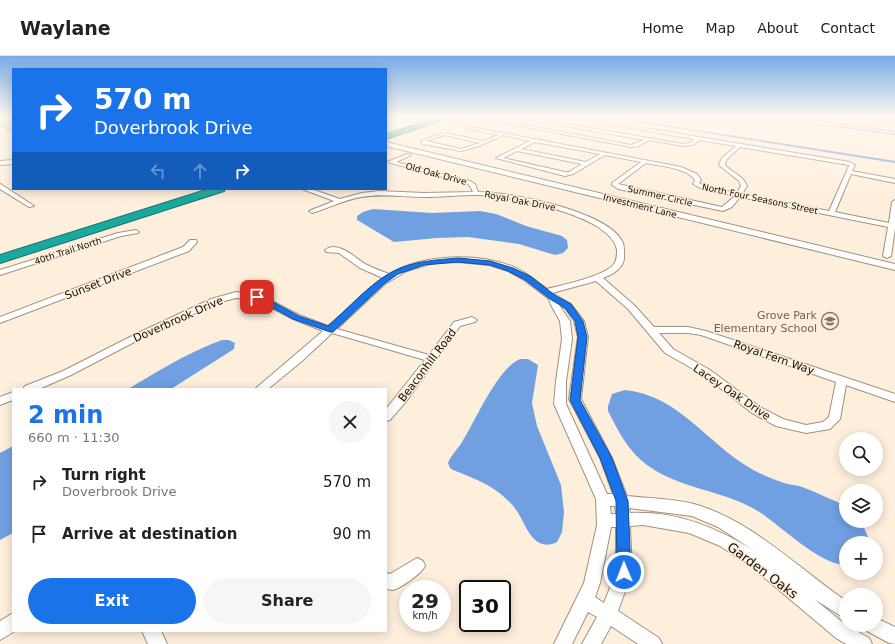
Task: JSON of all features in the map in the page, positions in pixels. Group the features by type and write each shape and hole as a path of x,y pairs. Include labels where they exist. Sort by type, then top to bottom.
{"highway":[{"path":"20,240 188,190"},
{"path":"0,259 217,190"}],"street":[{"name":"Investment Lane","path":"387,144 407,152 895,267"},
{"path":"431,144 458,150 477,144"},
{"path":"526,144 498,158 565,174 571,173 604,154"},
{"name":"North Four Seasons Street","path":"557,144 688,171 695,175 698,180 696,184 699,186 738,196 893,227"},
{"path":"622,144 631,146 638,144"},
{"path":"737,144 852,165 831,214"},
{"path":"738,196 744,184 738,177 724,168 722,164 724,159 740,145"},
{"path":"516,149 587,164"},
{"path":"388,163 407,152"},
{"path":"0,166 12,162"},
{"name":"Summer Circle","path":"644,162 614,184 618,187 719,209 727,208 738,196"},
{"name":"Old Oak Drive","path":"388,163 468,182 472,185 476,193"},
{"path":"0,166 12,165"},
{"path":"849,172 895,180"},
{"path":"0,186 31,206"},
{"path":"311,190 338,200"},
{"name":"Royal Oak Drive","path":"312,211 338,200 371,194 430,195 476,193 502,196 558,208 589,219 610,232 621,245 622,252 620,261 611,271 550,295"},
{"path":"887,256 893,227 895,202"},
{"name":"40th Trail North","path":"0,274 120,234 136,232"},
{"name":"Sunset Drive","path":"0,320 186,249 193,242"},
{"path":"329,250 341,251 363,266 388,277"},
{"path":"262,388 298,359 388,277 404,269 423,263 448,260 469,260 490,263 511,270 527,278 568,306 579,321 583,337 575,400 606,458 622,501 624,572 608,614 591,644"},
{"name":"Lacey Oak Drive","path":"596,277 631,307 674,355 719,380 756,410 772,419 789,426 813,429 826,426 834,419 842,380"},
{"name":"Doverbrook Drive","path":"31,388 67,373 141,335 214,301 231,296 242,295 257,297 296,317 330,330 432,359"},
{"path":"550,295 565,321 567,339 561,381 560,404 603,499 604,521 592,583 585,601 563,644"},
{"name":"Beaconhill Road","path":"387,416 432,359 457,324 472,320"},
{"name":"Royal Fern Way","path":"650,330 688,330 703,333 895,398"},
{"path":"0,401 12,396"},
{"name":"Garden Oaks","path":"603,499 693,510 723,522 770,553 813,588 839,606"},
{"name":"Garden Oaks","path":"604,521 643,519 689,526 711,534 753,559 842,632 863,644"},
{"path":"387,581 392,582 417,566"},
{"path":"585,601 608,614 652,644"},
{"path":"0,631 12,623"},
{"path":"883,630 895,637"},
{"path":"152,632 158,644"}],"water":[{"path":"373,209 432,213 480,211 496,214 526,226 562,236 567,240 568,248 563,253 555,255 519,244 468,237 394,242 357,220 357,216 363,212"},
{"path":"222,340 229,340 235,343 234,349 173,388 130,388 186,356"},
{"path":"520,359 528,359 538,365 532,403 537,426 561,485 564,512 562,532 557,542 545,545 534,539 514,507 500,494 486,484 453,470 450,468 448,463 462,442 495,384 511,365"},
{"path":"625,390 644,394 661,401 677,410 734,458 754,470 784,483 800,486 839,503 839,528 864,528 868,536 839,536 839,563 826,560 803,545 761,513 747,505 719,494 674,480 660,473 647,465 635,454 620,433 608,411 612,394"},
{"path":"12,447 12,534 0,540 0,453"}],"waterway":[{"path":"783,144 895,162"}],"place":[{"name":"Grove Park Elementary School","path":"830,321"}],"route":[{"path":"257,297 306,322 330,330 382,282 395,273 413,266 433,261 469,260 490,263 520,273 553,298 568,306 579,321 583,337 578,386 575,400 606,458 622,501 624,572"}]}
